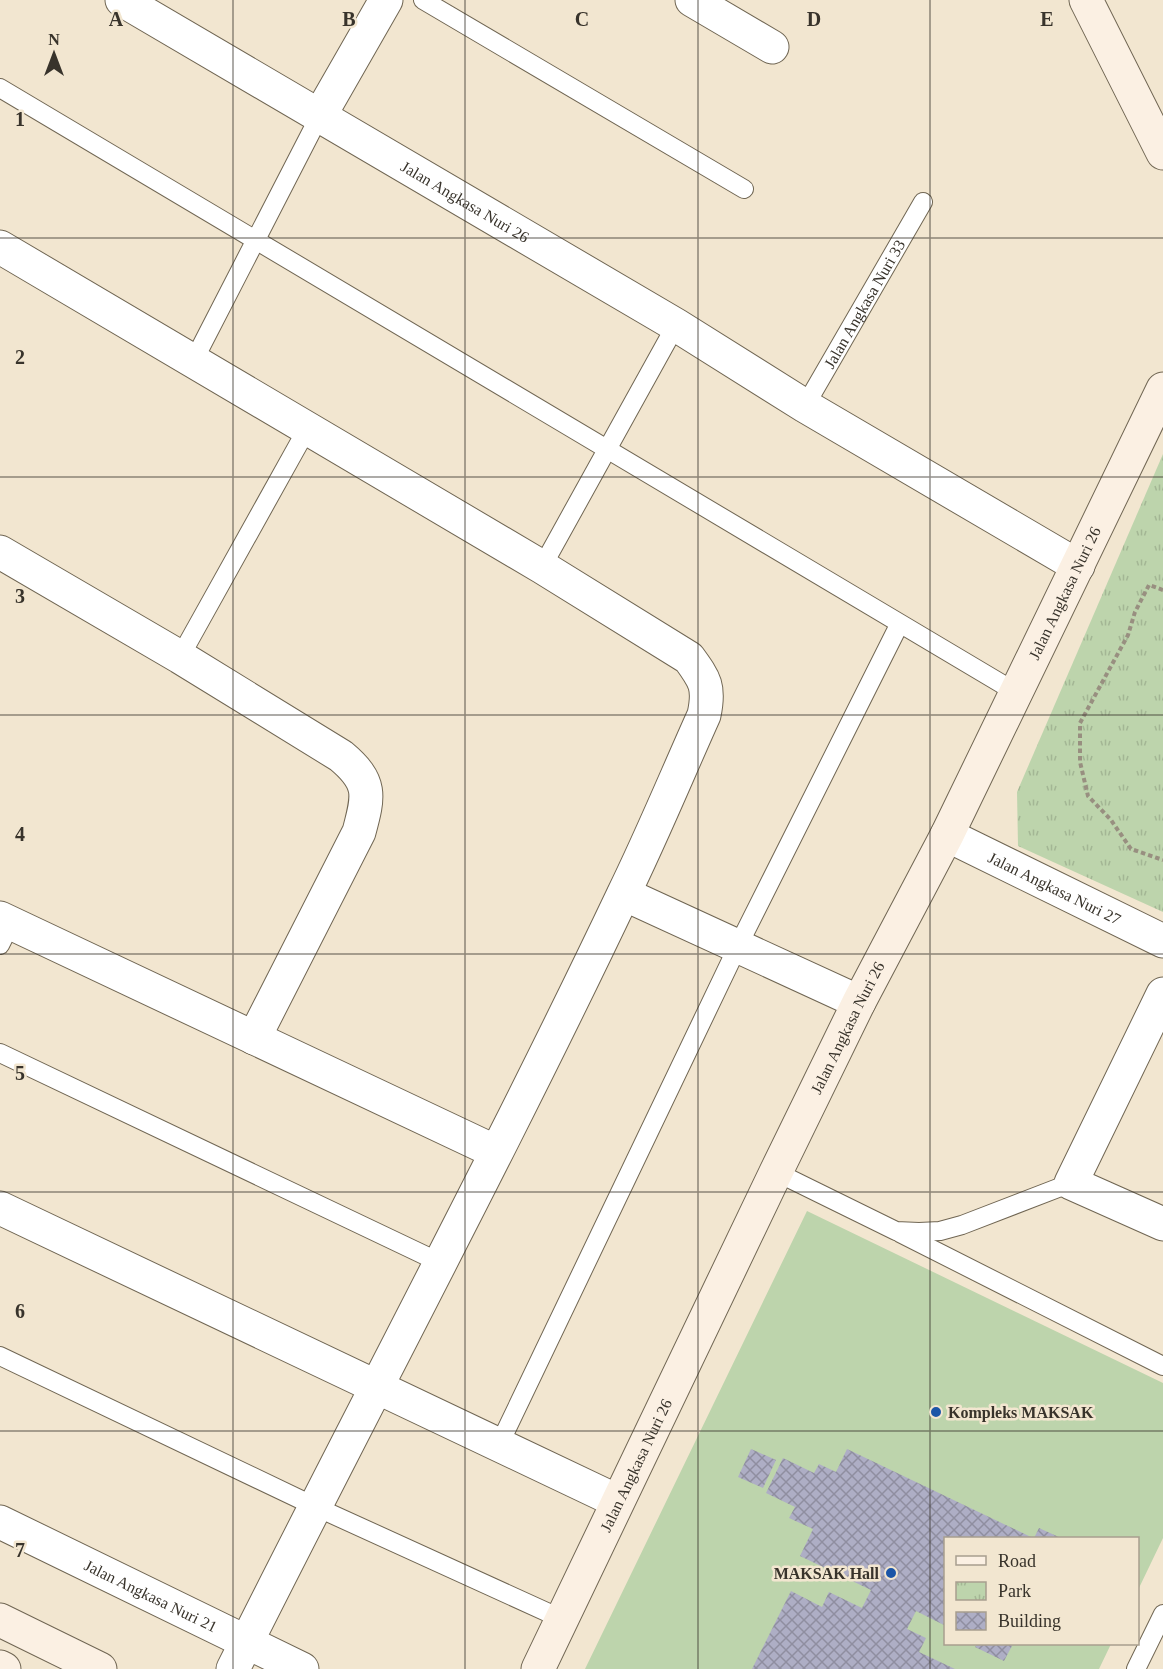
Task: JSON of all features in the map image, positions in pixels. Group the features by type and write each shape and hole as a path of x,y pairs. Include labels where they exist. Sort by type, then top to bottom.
{"street":[{"name":"Jalan Angkasa Nuri 26","path":"122,0 676,325 805,406 1078,566"},
{"path":"319,117 386,0"},
{"path":"692,0 772,47"},
{"path":"1086,0 1163,153"},
{"path":"0,247 542,567 689,658 703,677 709,695 704,715 624,894 441,1263 239,1655"},
{"name":"Jalan Angkasa Nuri 26","path":"538,1669 859,1002 947,836 1163,389"},
{"path":"0,552 180,657 341,756 359,771 366,790 366,807 359,832 254,1038"},
{"name":"Jalan Angkasa Nuri 27","path":"947,836 1163,941"},
{"path":"624,894 859,1002"},
{"path":"4,929 254,1038 496,1152"},
{"path":"1163,994 1071,1183 1163,1224"},
{"path":"0,1208 617,1501"},
{"name":"Jalan Angkasa Nuri 21","path":"0,1522 239,1655 302,1669"},
{"path":"0,1620 100,1669"}],"lane":[{"path":"423,0 744,189"},
{"path":"0,88 899,625 1017,693"},
{"path":"194,362 319,117"},
{"name":"Jalan Angkasa Nuri 33","path":"805,406 923,202"},
{"path":"542,567 676,325"},
{"path":"180,657 307,429"},
{"path":"499,1445 738,946 899,625"},
{"path":"0,1053 441,1263"},
{"path":"776,1172 896,1230 920,1245 1163,1366"},
{"path":"896,1230 940,1231 1071,1183"},
{"path":"0,1356 314,1506 562,1619"},
{"path":"1136,1669 1163,1614"}],"path":[{"path":"1163,590 1149,585 1135,612 1128,635 1080,723 1080,762 1088,796 1111,820 1131,849 1163,860"}],"green space":[{"path":"1163,454 1163,912 1018,846 1017,792"},
{"name":"Kompleks MAKSAK","path":"807,1211 1163,1383 1163,1538 1139,1588 1139,1537 944,1537 944,1645 1111,1645 1099,1669 585,1669"}],"building":[{"path":"751,1449 776,1460 763,1488 738,1477"},
{"name":"MAKSAK Hall","path":"847,1449 1031,1537 944,1537 944,1625 916,1611 907,1629 926,1638 919,1652 955,1669 752,1669 791,1591 822,1607 829,1592 862,1608 871,1590 800,1556 813,1529 789,1518 795,1507 766,1493 783,1458 814,1473 819,1464 836,1472"},
{"path":"1039,1528 1059,1537 1034,1537"},
{"path":"976,1645 1012,1645 1004,1661 975,1647"}],"place":[{"name":"Kompleks MAKSAK","path":"936,1412"},
{"name":"MAKSAK Hall","path":"891,1573"}]}
